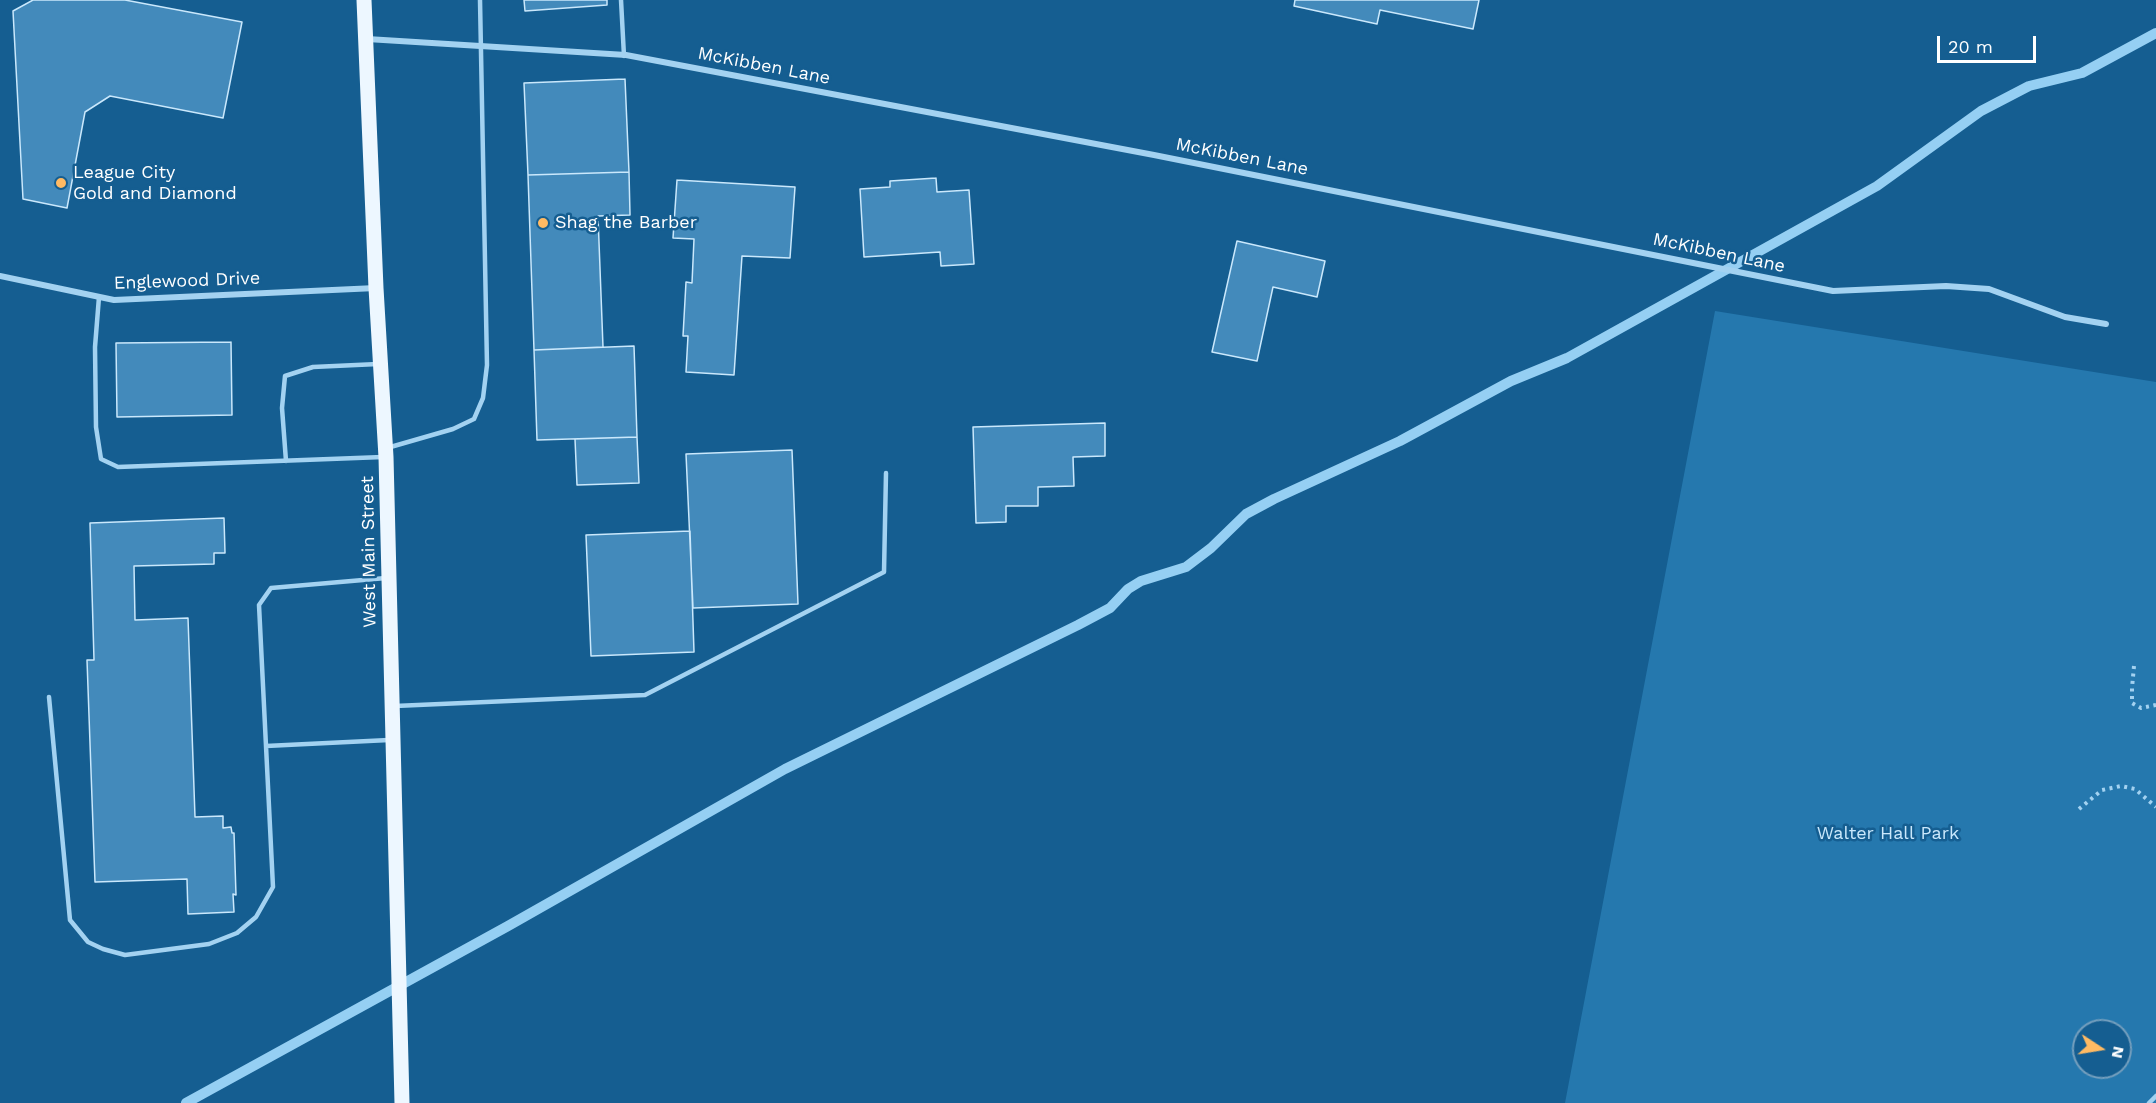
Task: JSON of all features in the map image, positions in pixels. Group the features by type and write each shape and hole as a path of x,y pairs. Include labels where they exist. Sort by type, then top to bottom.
{"main road":[{"name":"West Main Street","path":"364,0 376,288 386,452 402,1103"}],"street":[{"name":"McKibben Lane","path":"366,39 624,56 1166,157 1833,291 1946,286 1989,289 2065,317 2106,324"},
{"name":"Englewood Drive","path":"0,276 114,300 376,288"}],"lane":[{"path":"99,297 95,347 96,427 101,459 118,467 286,461 386,452 453,429 474,419 483,398 487,365 480,0"},
{"path":"621,0 624,56"},
{"path":"286,461 282,408 285,376 313,367 381,364"},
{"path":"392,706 645,695 884,572 886,473"},
{"path":"49,697 70,920 88,942 125,955 209,944 237,933 256,917 273,887 259,606 271,588 389,577"},
{"path":"266,746 393,740"},
{"path":"2149,1103 2156,1096"}],"path":[{"path":"2134,666 2132,703 2141,708 2156,705"},
{"path":"2079,809 2102,790 2121,786 2135,789 2156,807"}],"green space":[{"name":"Walter Hall Park","path":"1715,311 2156,382 2156,1103 1565,1103"}],"building":[{"path":"33,0 125,0 242,22 223,118 110,96 85,112 67,208 23,199 13,11"},
{"path":"524,0 607,0 607,5 525,11"},
{"path":"1295,0 1479,0 1473,29 1380,10 1377,24 1294,6"},
{"path":"625,79 629,172 528,175 524,83"},
{"path":"629,172 630,215 598,216 603,347 534,350 528,175"},
{"path":"936,178 937,192 969,190 974,264 941,266 940,252 864,257 860,189 890,187 890,181"},
{"path":"677,180 795,187 790,258 742,256 734,375 686,372 688,336 683,336 686,282 692,283 694,239 673,238"},
{"path":"1237,241 1325,261 1317,297 1273,287 1257,361 1212,352"},
{"path":"231,342 232,415 117,417 116,343"},
{"path":"634,346 637,437 537,440 534,350"},
{"path":"1105,423 1105,456 1073,457 1074,486 1038,487 1038,506 1006,506 1006,522 976,523 973,427"},
{"path":"637,437 639,483 577,485 575,439"},
{"path":"792,450 798,604 693,608 686,454"},
{"path":"224,518 225,553 214,553 214,564 134,566 135,620 188,618 195,817 223,816 223,828 231,827 234,833 236,895 233,894 234,912 188,914 187,879 95,882 87,660 94,660 90,523"},
{"path":"690,531 694,652 591,656 586,535"}],"waterway":[{"path":"186,1103 508,926 785,769 1078,625 1110,608 1128,589 1141,581 1186,567 1211,548 1246,514 1400,441 1511,381 1567,358 1877,186 1981,111 2029,86 2082,73 2156,33"}],"place":[{"name":"League City Gold and Diamond","path":"61,183"},
{"name":"Shag the Barber","path":"543,223"}]}
